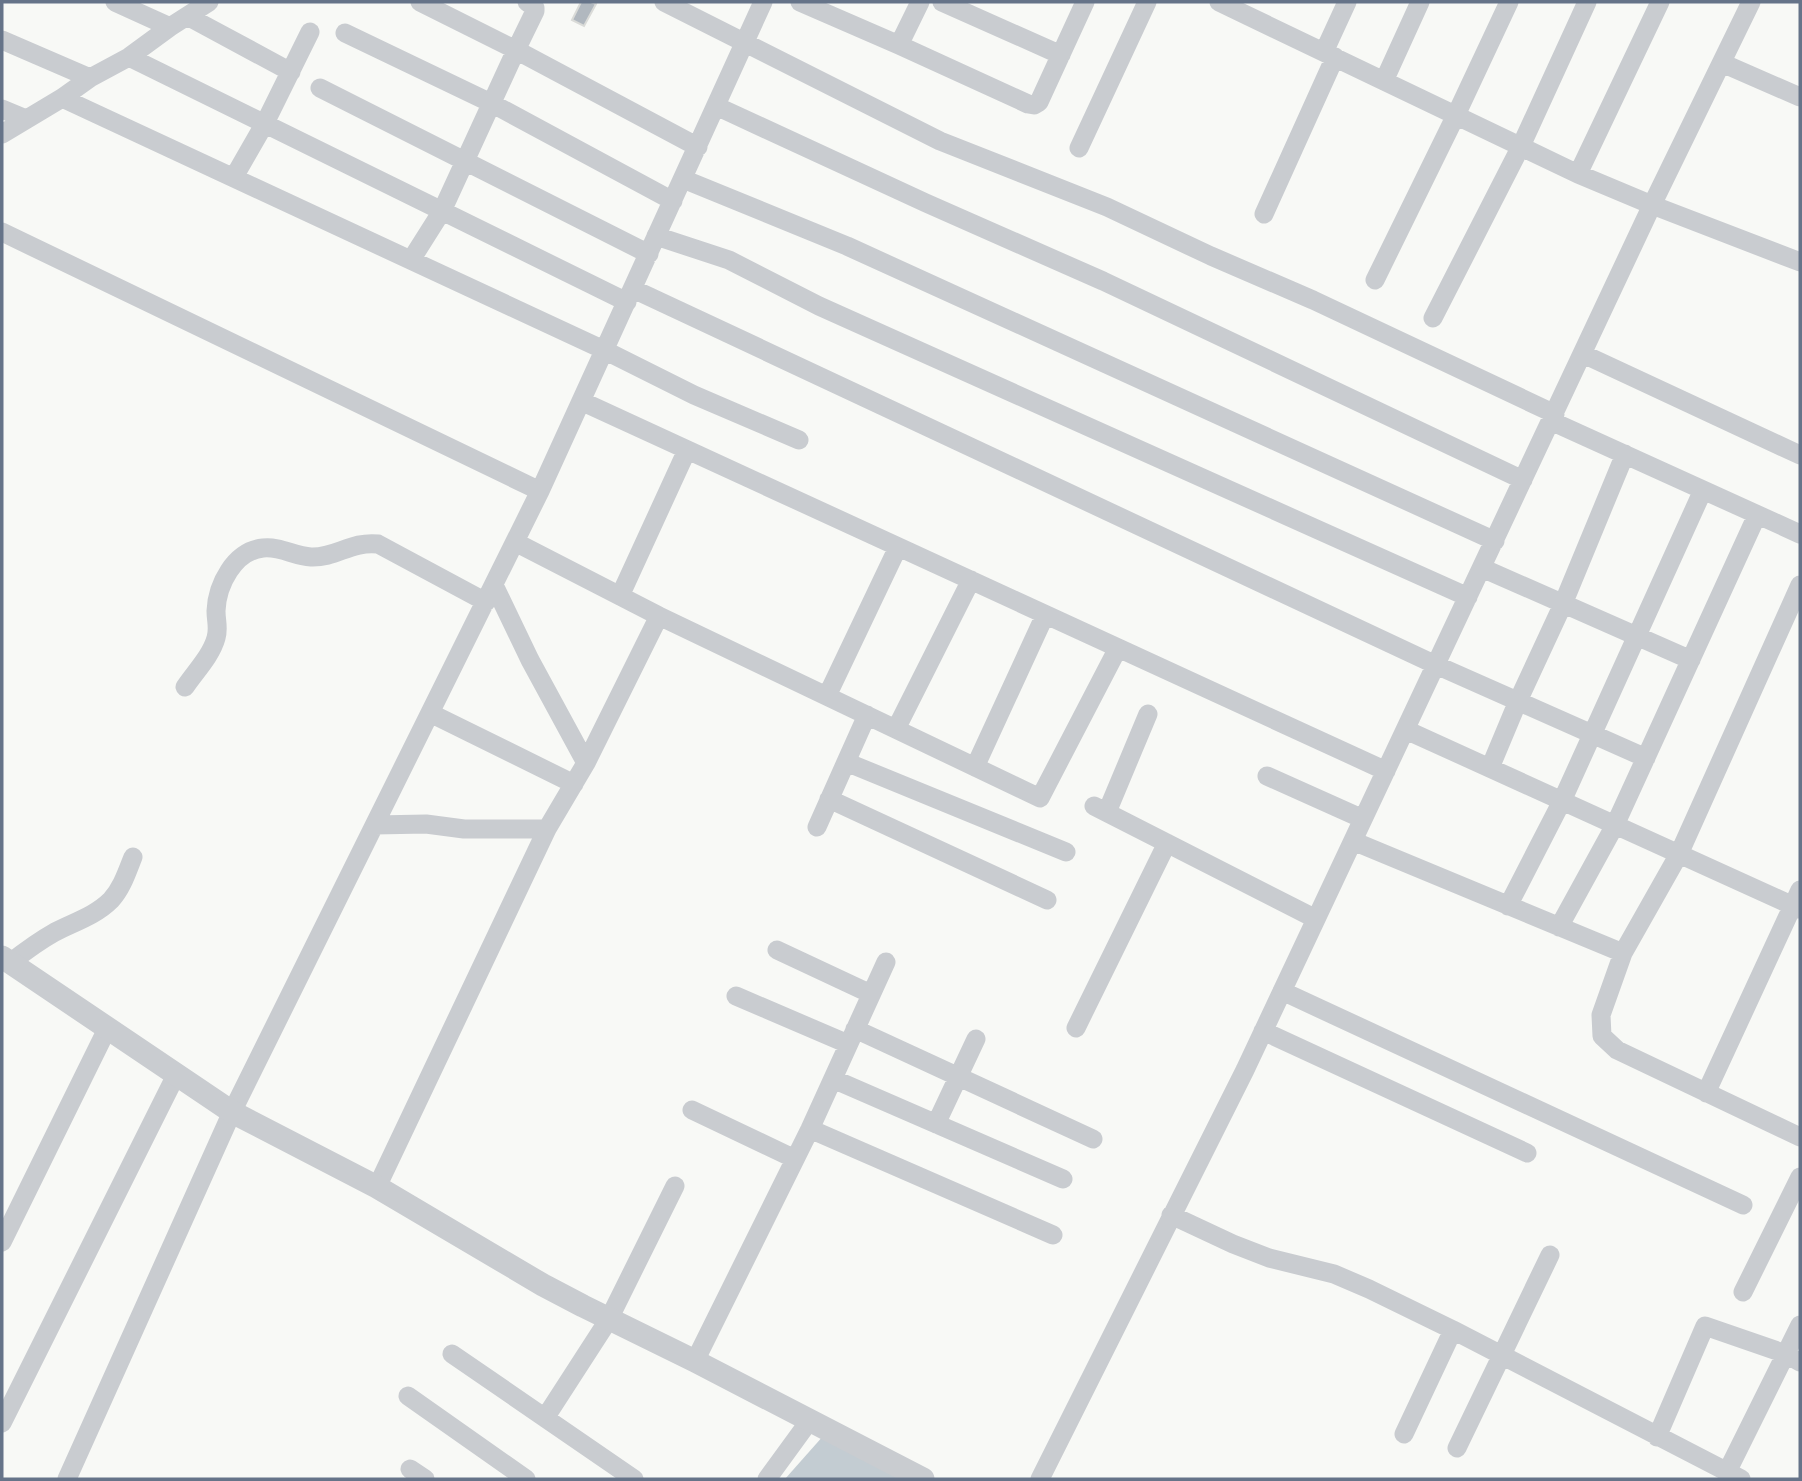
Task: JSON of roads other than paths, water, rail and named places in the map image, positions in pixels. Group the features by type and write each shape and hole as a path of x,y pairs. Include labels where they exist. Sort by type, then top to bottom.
{"street":[{"path":"115,2 170,27"},
{"path":"2,134 90,78 129,57 209,2"},
{"path":"420,2 698,147"},
{"path":"411,260 442,211 536,11 527,2"},
{"path":"664,2 940,141 1107,207 1313,300 1625,454 1800,534"},
{"path":"67,1479 232,1112 540,491 763,2"},
{"path":"800,2 1034,105 1039,102 1085,2"},
{"path":"899,45 920,2"},
{"path":"942,2 1061,55"},
{"path":"1079,148 1147,2"},
{"path":"1220,2 1578,174 1800,262"},
{"path":"1264,214 1348,2"},
{"path":"1384,81 1420,2"},
{"path":"1375,280 1457,116 1509,2"},
{"path":"1433,318 1521,146 1587,2"},
{"path":"1578,174 1660,2"},
{"path":"1040,1479 1263,1031 1652,205 1751,2"},
{"path":"187,16 291,72"},
{"path":"234,177 265,123 310,33"},
{"path":"345,33 491,103 673,201"},
{"path":"2,40 90,78"},
{"path":"129,57 442,211 1436,665 1646,758"},
{"path":"1722,63 1800,97"},
{"path":"320,88 466,161 652,245 729,260 819,306 1468,597"},
{"path":"62,97 604,350 694,395 799,440"},
{"path":"716,106 1103,281 1523,480"},
{"path":"2,108 26,119"},
{"path":"683,179 847,246 1495,541"},
{"path":"2,232 540,491"},
{"path":"1583,354 1799,450"},
{"path":"581,401 1386,771"},
{"path":"620,596 687,450"},
{"path":"1490,768 1563,604 1625,454"},
{"path":"1508,906 1562,801 1703,490"},
{"path":"1559,927 1615,825 1757,514"},
{"path":"515,542 659,616 1040,798 1118,648"},
{"path":"185,687 217,637 218,592 234,565 247,552 272,548 313,557 328,555 355,545 378,544 490,594 530,660 586,763"},
{"path":"827,696 898,547"},
{"path":"1482,568 1691,660"},
{"path":"896,729 971,580"},
{"path":"1800,585 1679,854 1623,953 1601,1015 1602,1036 1617,1049 1800,1137"},
{"path":"975,767 1045,615"},
{"path":"377,1187 547,829 586,763 659,616"},
{"path":"430,713 574,784"},
{"path":"1148,714 1100,809 1316,919"},
{"path":"817,827 867,715"},
{"path":"1406,730 1679,854 1798,902 1706,1093"},
{"path":"846,762 1066,852"},
{"path":"1267,776 1363,819"},
{"path":"829,799 1047,900"},
{"path":"375,825 426,824 464,829 547,829"},
{"path":"1353,841 1623,953"},
{"path":"1076,1028 1167,842"},
{"path":"133,857 121,886 111,900 98,911 6,960 232,1112 377,1187 543,1285 923,1479"},
{"path":"777,950 871,994"},
{"path":"695,1361 810,1129 886,962"},
{"path":"1282,991 1743,1205"},
{"path":"736,996 959,1077 1093,1139"},
{"path":"2,1242 108,1027"},
{"path":"1263,1031 1527,1153"},
{"path":"936,1124 975,1039"},
{"path":"2,1423 176,1075"},
{"path":"833,1079 1063,1179"},
{"path":"692,1110 795,1159"},
{"path":"810,1129 1054,1236"},
{"path":"1743,1292 1800,1177"},
{"path":"545,1418 609,1319 675,1186"},
{"path":"1171,1215 1269,1258 1334,1274 1369,1289 1734,1476 1793,1358 1800,1325"},
{"path":"1457,1448 1550,1255"},
{"path":"1657,1437 1705,1326 1793,1358"},
{"path":"1404,1434 1453,1330"},
{"path":"452,1354 634,1479"},
{"path":"408,1396 526,1479"},
{"path":"767,1479 810,1420"}]}
